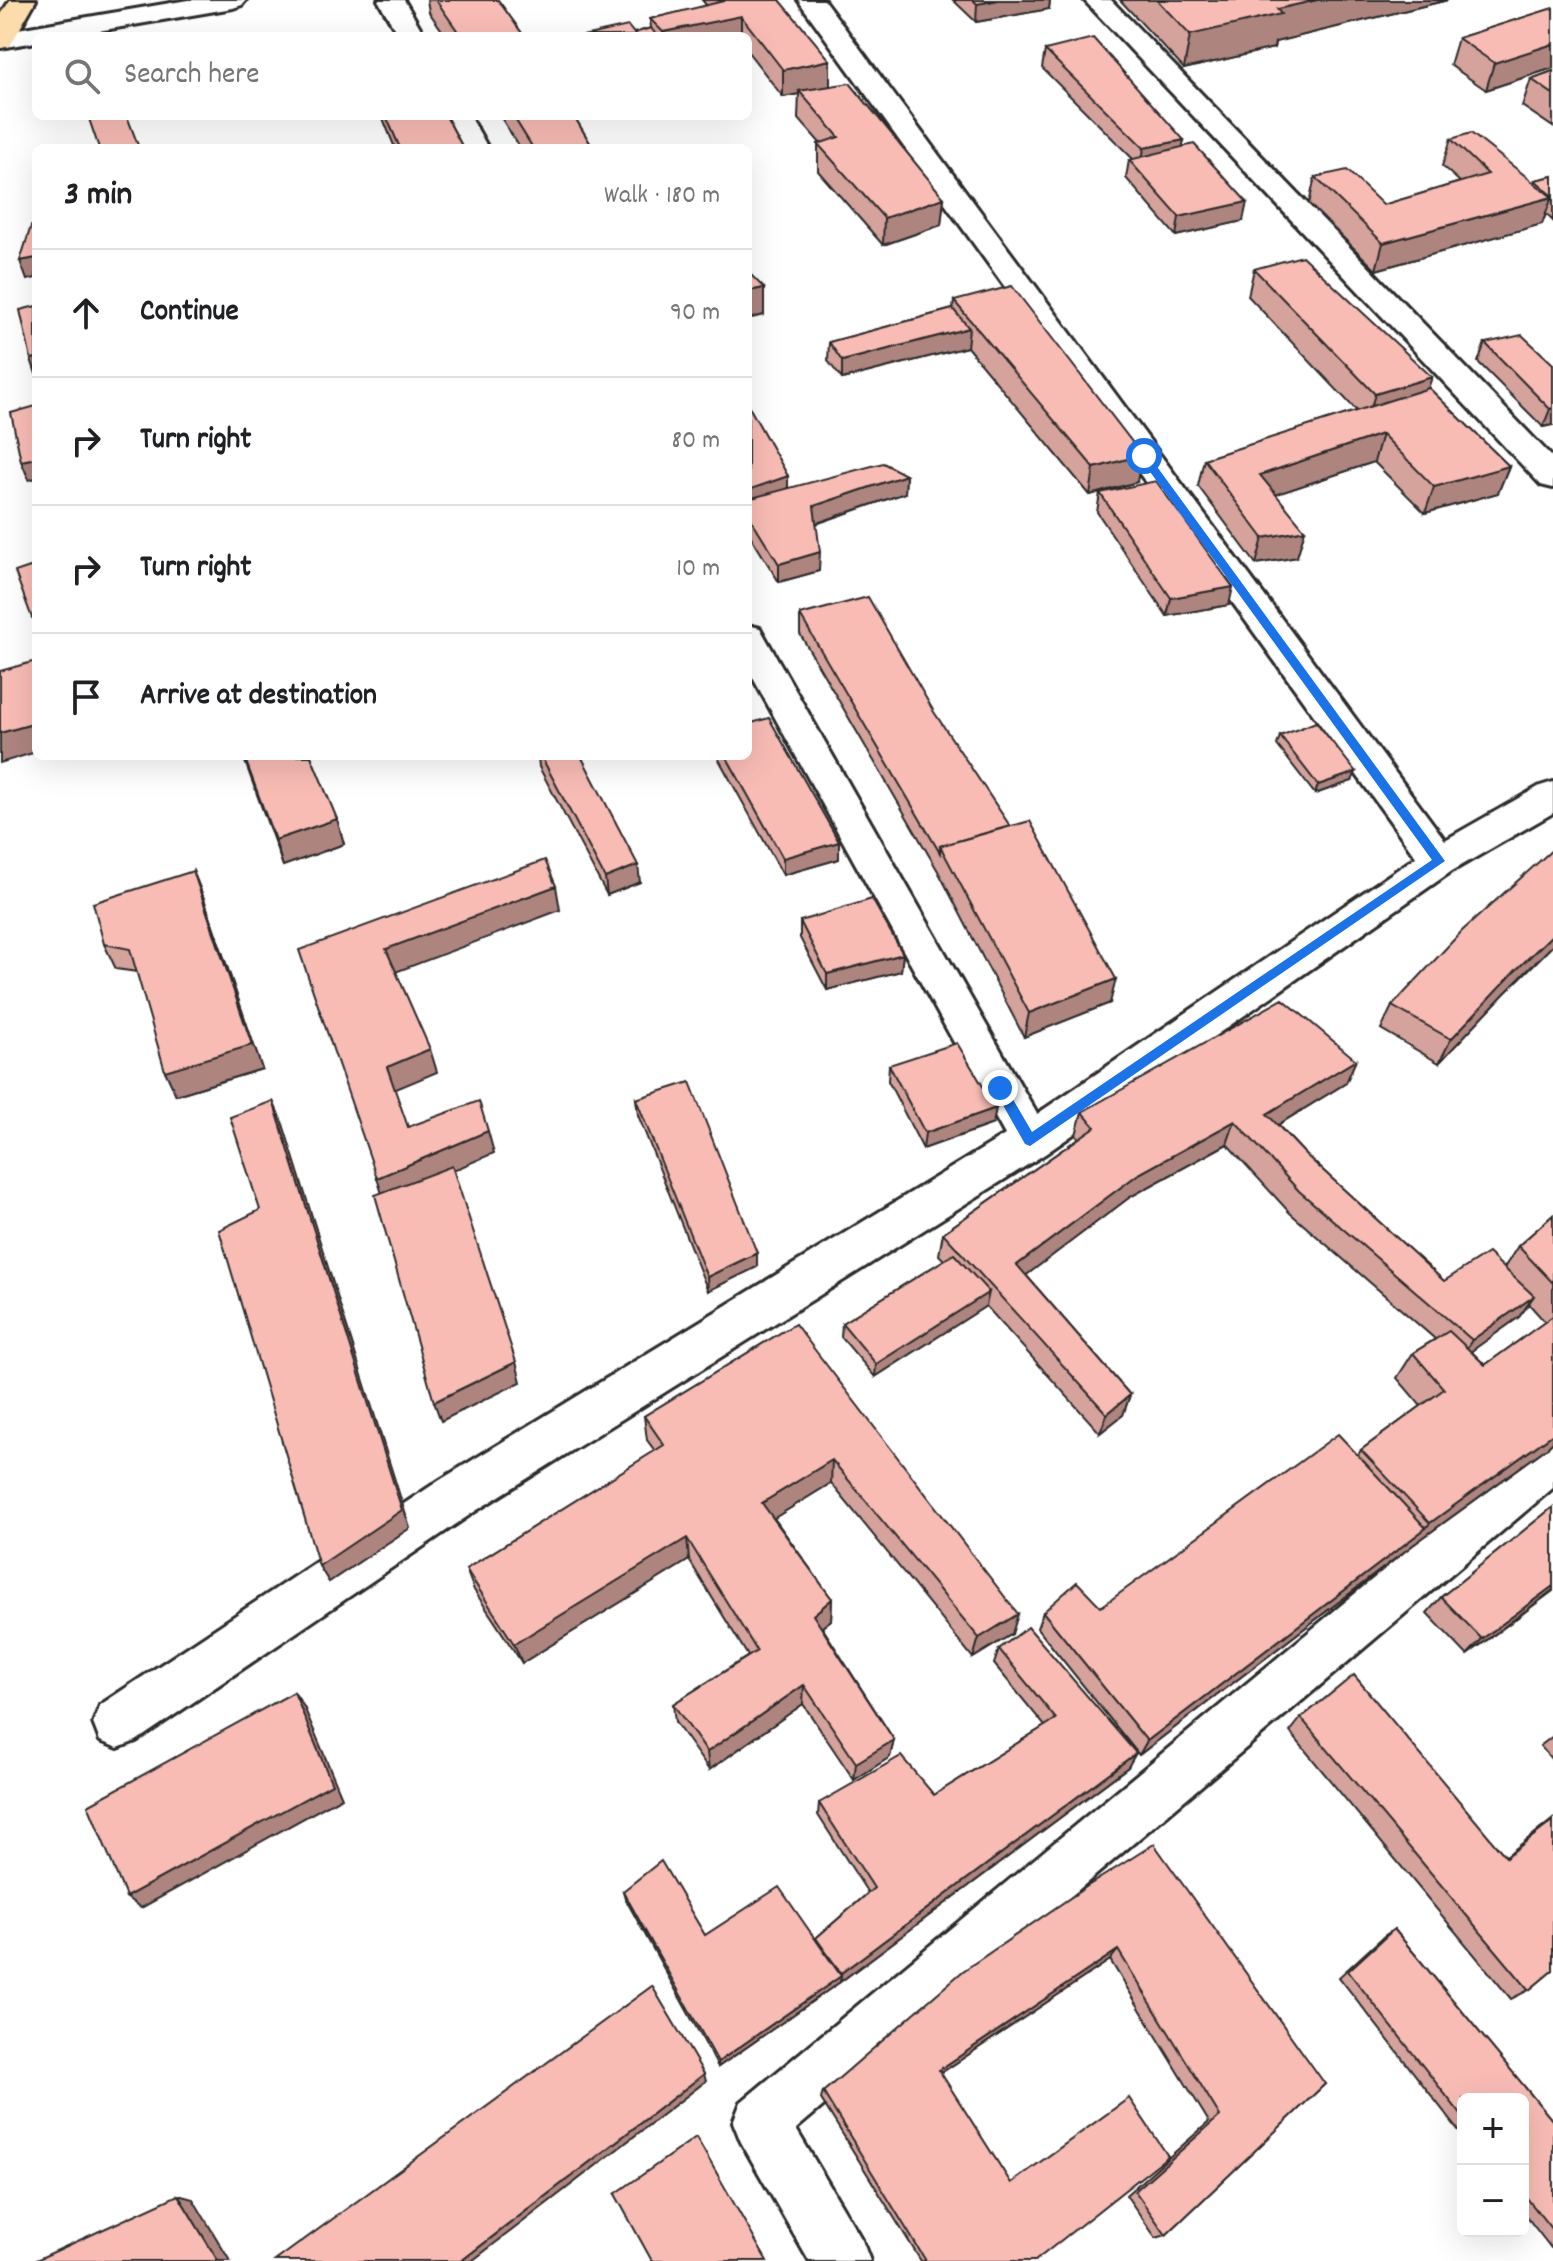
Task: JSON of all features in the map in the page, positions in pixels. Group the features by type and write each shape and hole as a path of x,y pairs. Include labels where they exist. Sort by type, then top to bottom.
{"highway":[{"path":"0,40 23,0"}],"street":[{"path":"47,32 233,0"},
{"path":"391,0 410,32"},
{"path":"811,0 1439,861"},
{"path":"1097,0 1553,477"},
{"path":"0,40 32,35"},
{"path":"458,120 472,144"},
{"path":"752,644 1030,1141"},
{"path":"118,1723 457,1496 1030,1141 1439,861 1553,796"},
{"path":"841,2261 761,2122 1553,1459"}],"building":[{"path":"436,0 498,0 521,32 458,32"},
{"path":"723,0 780,0 830,60 783,70 741,16 663,32 650,19"},
{"path":"973,0 998,0 977,4"},
{"path":"1157,0 1317,0 1277,9 1281,14 1190,35"},
{"path":"1553,8 1553,44 1494,63 1458,38"},
{"path":"628,26 633,32 601,32"},
{"path":"1093,38 1184,140 1144,148 1045,50"},
{"path":"1553,71 1553,94 1531,79"},
{"path":"850,83 944,198 884,218 818,144 839,137 799,91"},
{"path":"89,120 128,120 138,144 98,144"},
{"path":"388,120 448,120 461,144 398,144"},
{"path":"516,120 576,120 591,144 530,144"},
{"path":"1471,133 1552,197 1383,243 1315,177 1347,170 1383,205 1488,174 1451,139"},
{"path":"1194,144 1247,202 1179,217 1129,160"},
{"path":"1553,176 1553,196 1535,180"},
{"path":"31,226 32,259 20,261"},
{"path":"1302,256 1432,377 1375,394 1254,269"},
{"path":"752,276 764,288 752,290"},
{"path":"1012,286 1142,455 1094,468 954,301"},
{"path":"32,307 32,359 31,359 20,310"},
{"path":"953,309 969,328 842,361 829,342"},
{"path":"1522,335 1553,364 1553,408 1550,409 1485,343"},
{"path":"1429,388 1509,466 1434,487 1382,434 1260,475 1305,530 1263,538 1204,459"},
{"path":"32,407 32,459 21,461 11,413"},
{"path":"752,412 788,476 752,489"},
{"path":"883,463 906,475 814,506 820,552 779,564 752,520 752,498"},
{"path":"1156,481 1233,587 1171,598 1100,493"},
{"path":"32,566 32,618 15,572"},
{"path":"868,597 934,712 1010,826 940,846 940,853 800,615"},
{"path":"32,662 32,724 0,733 0,671"},
{"path":"769,718 839,842 783,858 728,760 752,760 752,723"},
{"path":"1316,722 1356,772 1318,785 1280,736"},
{"path":"245,760 313,760 337,819 275,840"},
{"path":"543,760 583,760 638,865 605,878"},
{"path":"1030,821 1116,979 1029,1013 940,846"},
{"path":"1553,849 1553,934 1451,1039 1392,1006 1462,931"},
{"path":"545,860 556,886 386,949 430,1049 387,1067 408,1127 479,1101 488,1131 377,1178 299,950"},
{"path":"193,871 252,1045 165,1071 130,949 104,944 93,903"},
{"path":"872,899 903,954 827,974 800,921"},
{"path":"1283,999 1356,1060 1267,1114 1305,1154 1444,1281 1488,1253 1534,1296 1472,1340 1299,1191 1235,1121 1137,1175 1017,1265 1130,1395 1107,1414 943,1233 1095,1127 1082,1112"},
{"path":"957,1043 996,1108 925,1133 889,1065"},
{"path":"690,1082 757,1253 707,1277 636,1099"},
{"path":"273,1101 402,1510 319,1566 219,1230 260,1210 230,1117"},
{"path":"452,1166 516,1362 434,1402 375,1195"},
{"path":"1553,1215 1553,1283 1518,1246"},
{"path":"954,1254 989,1292 876,1364 842,1323"},
{"path":"1553,1316 1553,1434 1430,1523 1361,1450 1444,1389 1413,1353 1449,1331 1485,1365"},
{"path":"795,1324 1018,1614 979,1638 832,1460 762,1503 832,1599 813,1615 894,1740 856,1763 804,1685 707,1752 673,1704 757,1651 687,1538 514,1644 466,1569 664,1445 644,1416"},
{"path":"1338,1434 1426,1528 1147,1741 1043,1612 1077,1582 1101,1607"},
{"path":"1553,1507 1553,1586 1482,1639 1441,1597"},
{"path":"1028,1627 1136,1753 841,1973 816,1938 874,1888 819,1803 901,1756 934,1795 1056,1719 999,1649"},
{"path":"1354,1675 1506,1857 1553,1821 1553,1970 1529,1990 1301,1718"},
{"path":"294,1692 332,1784 126,1897 88,1805"},
{"path":"1154,1844 1325,2084 1166,2235 1135,2191 1220,2116 1118,1950 939,2070 1011,2183 1129,2098 1168,2156 1035,2261 926,2261 823,2092 963,1971"},
{"path":"661,1861 705,1935 779,1887 841,1976 718,2062 623,1891"},
{"path":"1394,1929 1553,2121 1553,2231 1529,2201 1529,2093 1457,2093 1457,2109 1348,1971"},
{"path":"652,1986 704,2074 461,2261 275,2261"},
{"path":"696,2137 767,2261 652,2261 615,2194"},
{"path":"178,2195 218,2261 34,2261"}],"route":[{"path":"1000,1088 1030,1141 1439,861 1144,456"}]}
